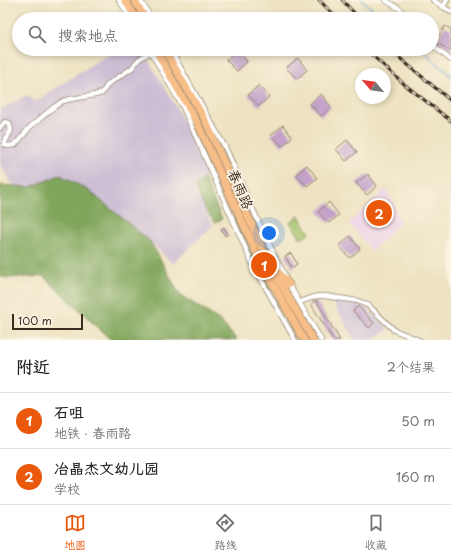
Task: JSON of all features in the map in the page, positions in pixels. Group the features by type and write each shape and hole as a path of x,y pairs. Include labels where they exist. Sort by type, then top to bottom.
{"main road":[{"path":"125,0 133,12"},
{"path":"134,0 142,12"},
{"name":"春雨路","path":"155,56 198,124 260,261 304,340"},
{"name":"春雨路","path":"168,56 205,120 268,261 313,340"},
{"path":"268,261 289,284"}],"street":[{"path":"119,0 127,12"},
{"path":"140,0 148,12"},
{"path":"385,0 402,12"},
{"path":"433,0 451,12"},
{"path":"443,7 447,0"},
{"path":"439,51 451,60"},
{"path":"0,128 5,122 9,123 12,130 4,144 7,146 15,145 30,128 54,107 63,101 102,93 108,84 132,68 143,56"},
{"path":"154,56 183,107 247,253 262,283 295,340"},
{"path":"174,56 225,146 263,232 289,284 321,340"},
{"path":"300,302 325,296 358,301 369,306 394,330 419,340"}],"shaded area":[{"path":"105,56 146,56 178,110 207,175 193,186 213,225 173,264 150,241 88,190 60,175 30,187 14,186 0,165 0,110 26,95 35,102"},
{"path":"386,189 394,203 400,222 372,251 349,223"},
{"path":"332,301 347,301 360,304 367,308 388,329 387,331 372,340 355,340"}],"green space":[{"path":"192,121 231,210 230,210"},
{"path":"227,155 275,264 260,235"},
{"path":"60,175 88,190 150,241 180,295 219,320 237,340 111,340 43,276 7,278 0,276 0,185 30,187"},
{"path":"204,178 222,219 215,223 205,209 195,186"},
{"path":"299,216 310,233 301,239 290,222"},
{"path":"235,217 272,292 270,293 233,218"},
{"path":"275,298 299,340 297,340 273,299"}],"building":[{"path":"445,26 451,29 451,51 439,44 439,36"},
{"path":"230,56 242,56 247,62 237,71 226,60"},
{"path":"298,58 307,70 297,79 286,68"},
{"path":"259,85 269,97 259,106 248,95"},
{"path":"321,94 331,107 321,116 310,104"},
{"path":"283,125 292,137 282,146 271,135"},
{"path":"347,140 357,152 346,161 336,149"},
{"path":"307,165 317,178 307,186 296,175"},
{"path":"368,174 377,186 367,195 356,183"},
{"path":"329,202 339,215 329,223 318,212"},
{"path":"224,227 228,234 225,236 221,229"},
{"path":"350,236 360,249 350,258 339,246"},
{"path":"291,253 297,264 292,268 285,256"},
{"path":"316,300 340,340 333,340 311,304"},
{"path":"358,306 374,323 369,328 353,311"}],"waterway":[{"path":"362,0 376,12"},
{"path":"429,56 451,76"}],"railway":[{"path":"319,0 331,12"},
{"path":"342,0 353,12"},
{"path":"373,56 404,84 451,121"},
{"path":"397,56 451,101"}],"place":[{"name":"冶晶杰文幼儿园","path":"379,213"},
{"name":"石咀","path":"264,265"}]}
